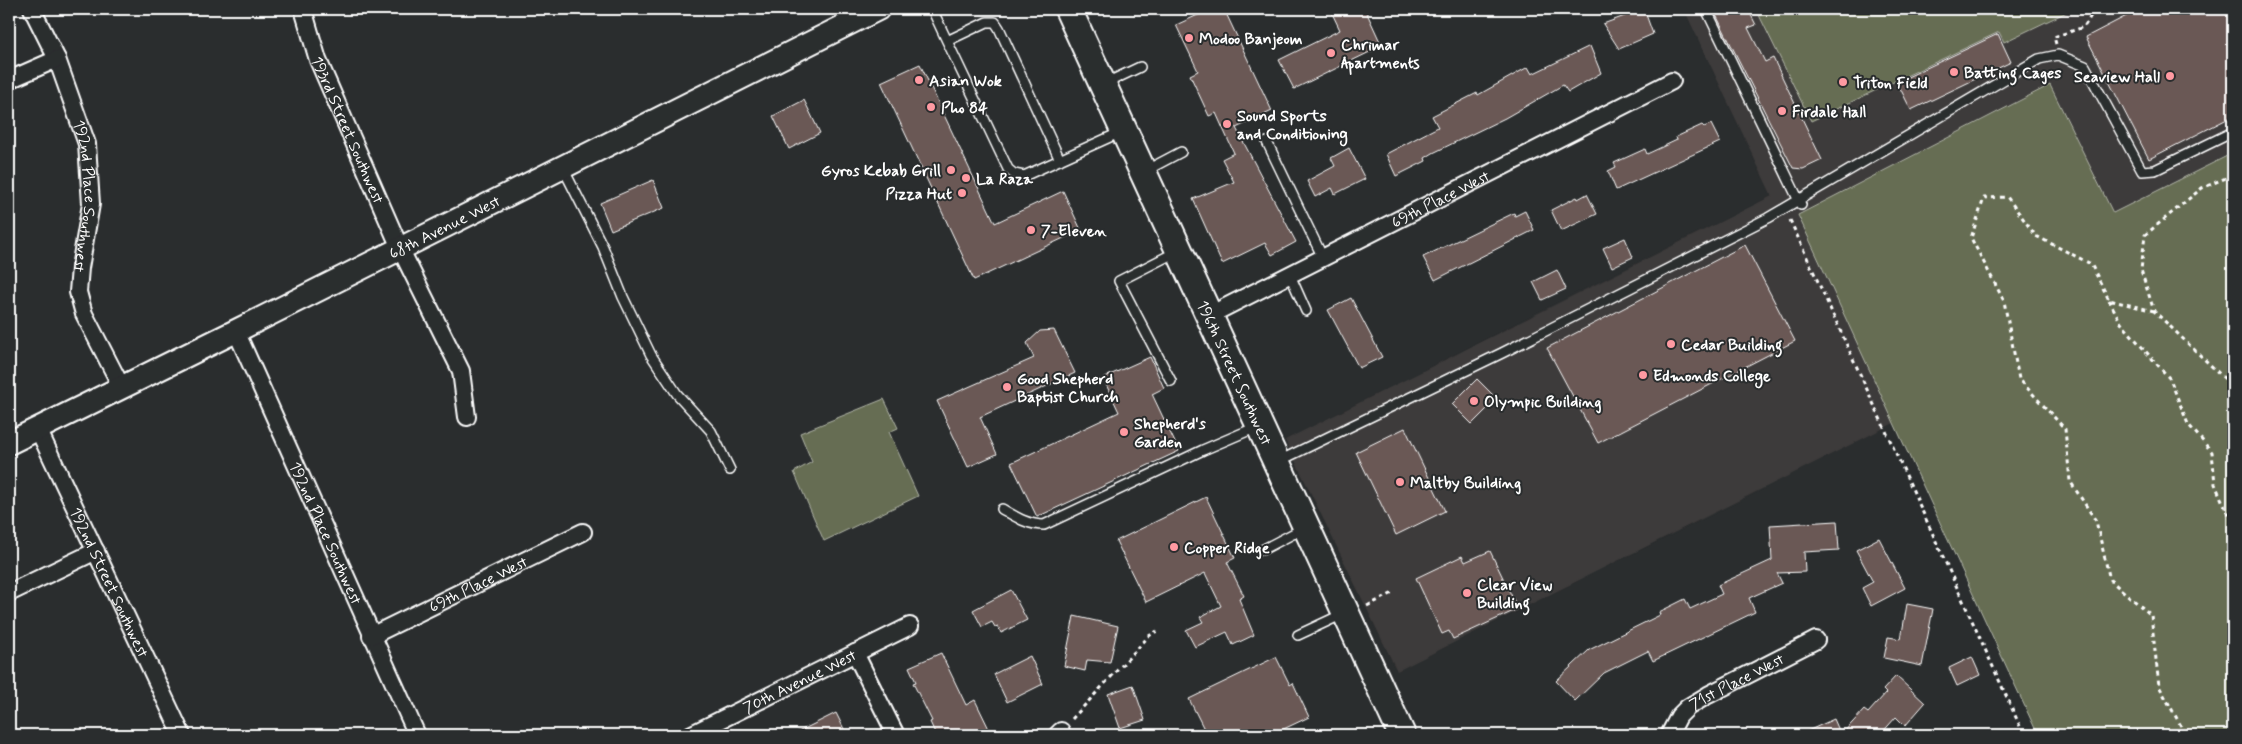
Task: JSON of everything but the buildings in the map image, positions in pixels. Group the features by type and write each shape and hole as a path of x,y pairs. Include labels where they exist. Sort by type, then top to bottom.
{"main road":[{"name":"196th Street Southwest","path":"1068,9 1276,462 1307,527 1354,611 1402,735"}],"street":[{"name":"192nd Place Southwest","path":"32,9 56,59 87,144 91,204 80,268 78,292 84,314 121,386"},
{"name":"193rd Street Southwest","path":"303,9 318,60 400,248 460,371 467,417"},
{"name":"68th Avenue West","path":"9,443 121,386 236,332 878,9"},
{"path":"9,80 56,59"},
{"name":"69th Place West","path":"1208,316 1672,81"},
{"name":"192nd Place Southwest","path":"236,332 417,735"},
{"name":"192nd Street Southwest","path":"38,428 182,735"},
{"name":"69th Place West","path":"371,636 583,532"},
{"path":"9,593 96,551"},
{"name":"70th Avenue West","path":"690,735 910,626"},
{"name":"71st Place West","path":"1669,735 1679,716 1708,695 1816,640"},
{"path":"855,653 896,735"}],"lane":[{"path":"932,9 1008,169 1014,174 1024,176 1124,130"},
{"path":"1706,9 1800,203"},
{"path":"947,41 987,22 995,22 1060,160"},
{"path":"1276,462 1502,353 1800,203 2039,59 2058,55 2085,66 2142,171 2155,170 2233,132"},
{"path":"1102,84 1140,67"},
{"path":"1267,142 1323,258"},
{"path":"1142,172 1181,152"},
{"path":"562,167 603,248 623,297 651,355 677,394 710,431 730,470"},
{"path":"1171,380 1119,281 1178,251"},
{"path":"1290,275 1306,311"},
{"path":"1002,509 1023,521 1034,525 1044,525 1203,450 1259,426"},
{"path":"1262,550 1307,527"},
{"path":"1298,635 1354,611"}],"path":[{"path":"2058,55 2054,38 2084,27 2095,9"},
{"path":"2233,175 2202,188 2145,235 2141,270 2154,311 2228,382 2233,417"},
{"path":"2186,735 2158,686 2151,616 2110,580 2096,521 2070,481 2064,429 2019,379 2004,301 1970,238 1984,198 2007,197 2036,236 2091,264 2121,323 2170,379 2188,424 2212,452 2215,484 2227,512 2233,518"},
{"path":"1800,203 1787,214 2024,735"},
{"path":"2109,300 2154,311"},
{"path":"1354,611 1392,593"},
{"path":"1059,733 1149,636 1157,631"}],"shaded area":[{"name":"Edmonds College","path":"1684,9 2233,9 2233,153 2113,214 2050,85 1798,215 1894,423 1397,671 1285,440 1772,196"}],"green space":[{"name":"Triton Field","path":"1756,9 2073,9 2004,42 1999,32 1811,121"},
{"path":"2050,85 2113,213 2233,153 2233,735 2038,735 1798,215"},
{"path":"884,399 898,428 889,432 918,496 824,541 794,472 812,462 800,433"}],"place":[{"name":"Modoo Banjeom","path":"1189,38"},
{"name":"Chrimar Apartments","path":"1331,53"},
{"name":"Batting Cages","path":"1954,72"},
{"name":"Seaview Hall","path":"2170,76"},
{"name":"Asian Wok","path":"919,80"},
{"name":"Triton Field","path":"1843,82"},
{"name":"Pho 84","path":"931,107"},
{"name":"Firdale Hall","path":"1782,111"},
{"name":"Sound Sports and Conditioning","path":"1227,124"},
{"name":"Gyros Kebab Grill","path":"951,170"},
{"name":"La Raza","path":"966,178"},
{"name":"Pizza Hut","path":"962,193"},
{"name":"7-Eleven","path":"1031,230"},
{"name":"Cedar Building","path":"1671,344"},
{"name":"Edmonds College","path":"1643,375"},
{"name":"Good Shepherd Baptist Church","path":"1007,387"},
{"name":"Olympic Building","path":"1474,401"},
{"name":"Shepherd's Garden","path":"1124,432"},
{"name":"Maltby Building","path":"1400,482"},
{"name":"Copper Ridge","path":"1174,547"},
{"name":"Clear View Building","path":"1467,593"}]}
